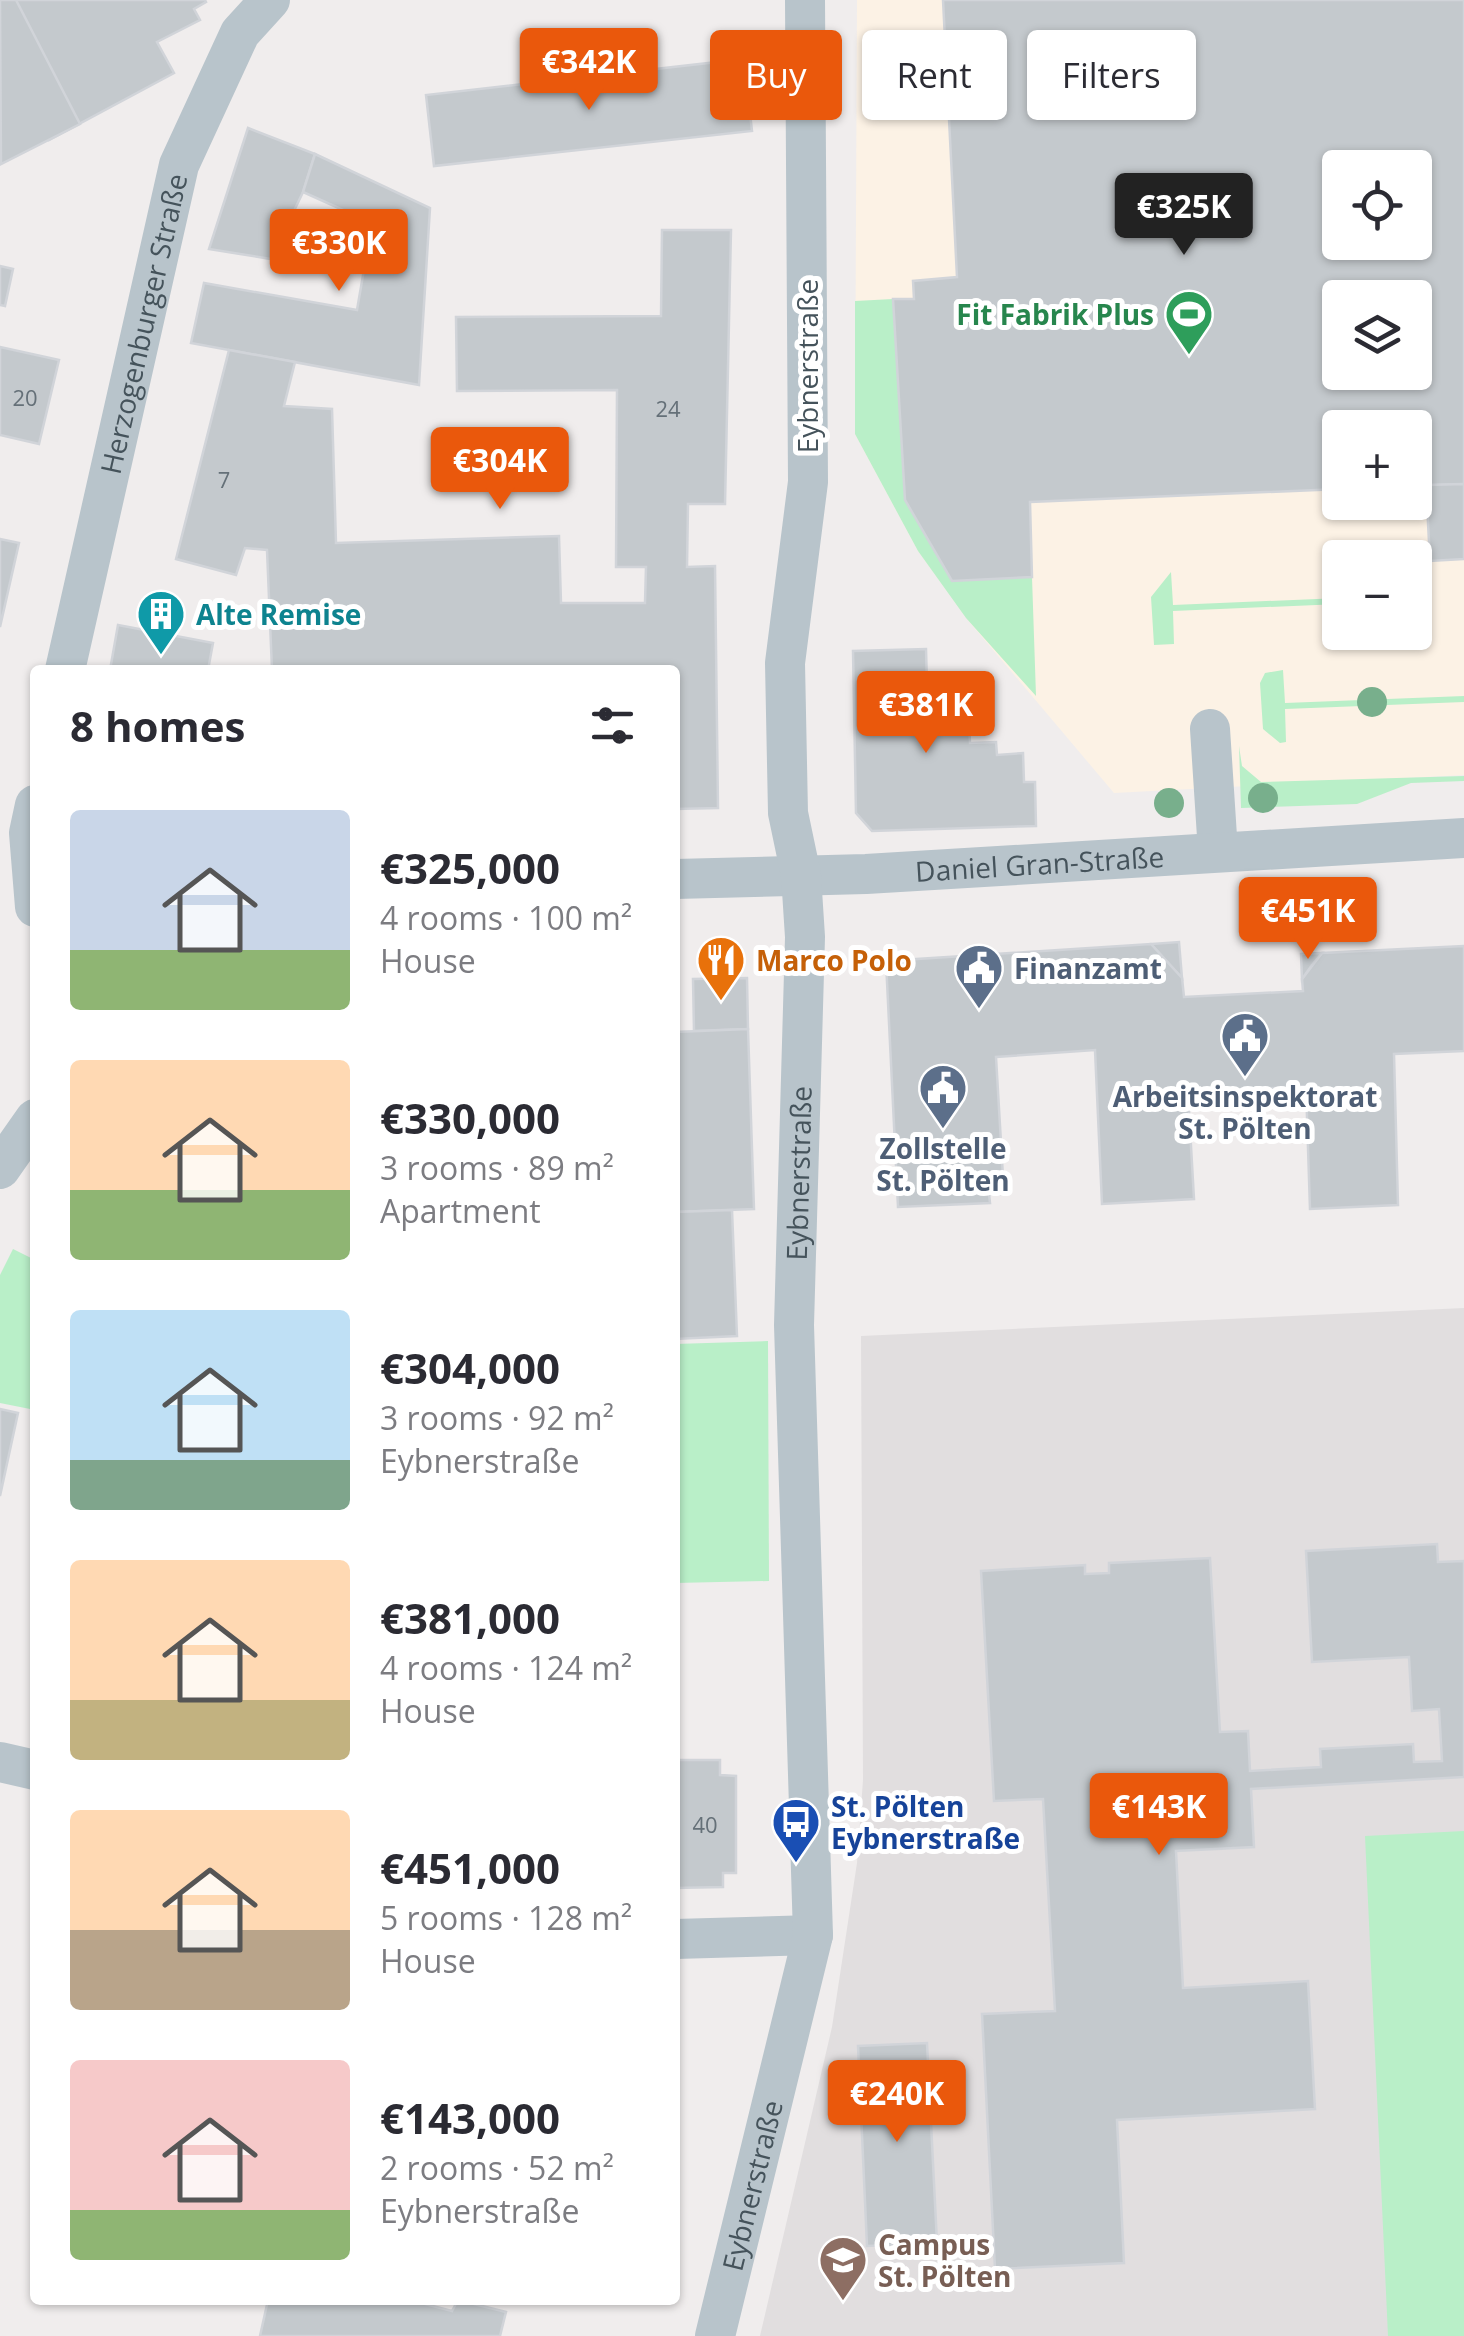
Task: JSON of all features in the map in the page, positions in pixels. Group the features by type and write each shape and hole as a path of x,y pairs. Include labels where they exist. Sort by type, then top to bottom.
{"street":[{"name":"Herzogenburger Straße","path":"66,665 178,166 240,33 270,0"},
{"name":"Eybnerstraße","path":"715,2336 813,1935 794,1325 804,937 802,875 788,814 785,663 808,482 805,0"},
{"path":"1210,729 1218,852"},
{"path":"30,825 30,854"},
{"name":"Daniel Gran-Straße","path":"680,879 1464,838"},
{"path":"0,1169 30,1126"},
{"path":"0,1762 30,1769"},
{"path":"680,1939 813,1935"}],"shaded area":[{"path":"857,0 1464,0 1464,775 1114,793 966,618 918,551 855,434"},
{"path":"1464,1308 1464,2336 760,2336 832,2027 857,1863 863,1780 861,1336"}],"green space":[{"path":"893,299 905,500 952,581 1032,577 1036,696 966,618 918,551 855,434 855,301"},
{"path":"1171,572 1173,605 1322,599 1322,605 1173,611 1174,644 1154,645 1151,597"},
{"path":"1283,670 1285,703 1464,696 1464,702 1285,709 1286,742 1280,743 1263,729 1260,683 1265,673"},
{"path":"1239,746 1242,766 1261,782 1464,776 1464,781 1411,783 1357,804 1241,808"},
{"path":"13,1249 30,1258 30,1409 0,1403 0,1275"},
{"path":"768,1341 769,1581 680,1583 680,1344"},
{"path":"1464,1831 1464,2336 1388,2336 1365,1836"}],"building":[{"path":"0,0 206,2 194,9 200,20 157,42 174,73 49,140 0,44"},
{"path":"0,0 16,0 80,124 1,164"},
{"path":"943,0 1464,0 1464,484 1432,485 1432,410 1322,410 1322,490 1030,502 1032,577 952,581 905,500 893,299 914,299 913,281 957,277 949,120 1007,120 1007,30 945,30"},
{"path":"710,63 710,120 751,120 752,131 434,166 426,95"},
{"path":"248,128 315,154 303,192 271,259 209,249"},
{"path":"315,154 430,208 419,385 191,343 204,283 357,310 372,223 303,192"},
{"path":"662,230 731,230 725,504 688,504 687,567 715,566 718,808 680,809 680,665 272,665 267,550 245,548 236,575 176,559 229,350 295,362 284,406 332,409 336,543 559,536 561,603 645,603 646,567 616,567 617,390 457,391 456,317 661,316"},
{"path":"0,266 13,269 5,306 0,305"},
{"path":"0,347 59,360 39,444 0,435"},
{"path":"1464,484 1464,559 1432,561 1428,520 1432,520 1432,485"},
{"path":"0,539 19,543 0,627"},
{"name":"Alte Remise","path":"118,625 213,643 209,665 111,665"},
{"path":"926,649 927,684 943,683 944,722 969,721 970,743 996,742 997,755 1023,753 1024,782 1035,782 1036,826 872,831 856,813 853,651"},
{"path":"1179,942 1182,978 1151,944"},
{"path":"1151,944 1182,978 1184,997 1303,991 1302,979 1322,953 1464,946 1464,1051 1394,1054 1398,1205 1310,1209 1306,1086 1188,1093 1194,1199 1102,1204 1095,1050 996,1057 1004,1194 989,1194 990,1203 898,1207 886,961"},
{"path":"1322,953 1312,965 1302,979 1301,954"},
{"path":"747,978 748,1029 694,1031 693,979"},
{"path":"748,1029 754,1209 680,1212 680,1032"},
{"path":"732,1210 737,1336 680,1339 680,1212"},
{"path":"0,1409 18,1413 0,1496"},
{"path":"1437,1544 1438,1562 1464,1561 1464,1777 1251,1789 1254,1847 1176,1851 1183,1988 1308,1981 1315,2109 1117,2120 1124,2263 995,2269 982,2014 1055,2011 1043,1799 994,1801 981,1571 1085,1565 1085,1574 1109,1573 1109,1563 1210,1558 1220,1732 1248,1731 1250,1771 1321,1767 1320,1749 1413,1744 1414,1762 1442,1761 1439,1709 1412,1711 1409,1657 1312,1662 1306,1551"},
{"path":"680,1760 720,1760 720,1775 736,1776 736,1873 723,1873 723,1887 680,1888"},
{"path":"927,2043 937,2243 867,2246 858,2046"},
{"path":"267,2305 429,2305 452,2311 455,2305 478,2305 506,2312 500,2336 260,2336"}],"place":[{"name":"Fit Fabrik Plus","path":"1189,356"},
{"name":"Alte Remise","path":"161,656"},
{"name":"Marco Polo","path":"721,1002"},
{"name":"Finanzamt","path":"979,1010"},
{"name":"Arbeitsinspektorat St. Pölten","path":"1245,1078"},
{"name":"Zollstelle St. Pölten","path":"943,1130"},
{"name":"St. Pölten Eybnerstraße","path":"796,1864"},
{"name":"Campus St. Pölten","path":"843,2302"}]}
